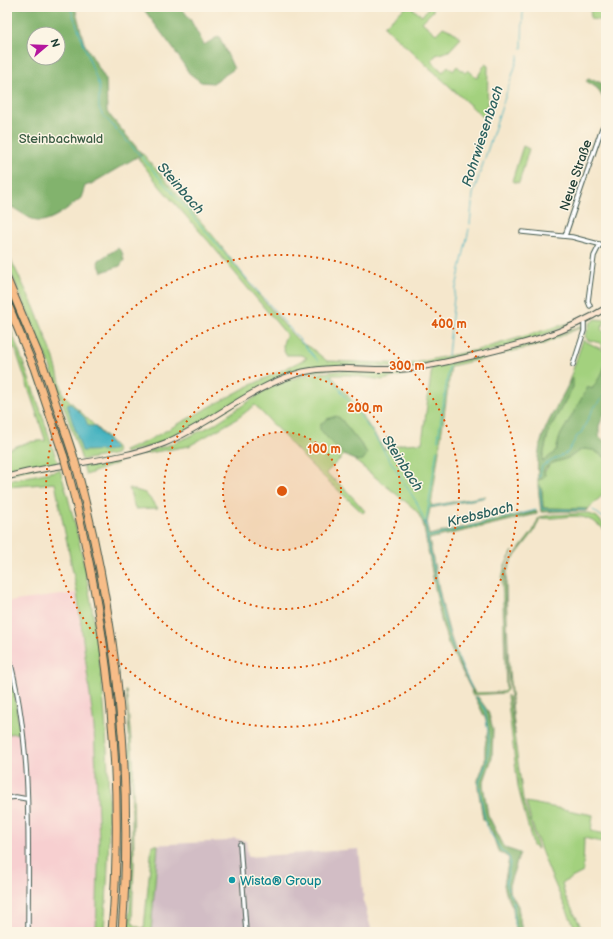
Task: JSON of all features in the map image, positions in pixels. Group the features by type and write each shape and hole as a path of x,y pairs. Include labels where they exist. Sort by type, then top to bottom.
{"highway":[{"path":"7,279 43,365 73,455 102,573 120,693 126,810 122,932"},
{"path":"7,302 34,368 64,457 96,592 111,707 117,811 116,886 112,932"}],"street":[{"name":"Neue Straße","path":"565,236 602,128 606,122"},
{"path":"522,232 565,236 606,246"},
{"path":"590,306 588,301 594,256 600,244"},
{"path":"7,477 120,456 164,443 200,426 270,384 304,372 342,367 391,370 414,368 528,343 584,322 606,308"},
{"path":"573,365 584,331 584,322"},
{"path":"7,649 19,697 26,749 28,932"},
{"path":"7,798 16,797 27,799"},
{"path":"240,844 246,932"}],"shaded area":[{"path":"76,593 94,727 97,777 99,840 96,932 7,932 7,602"},
{"path":"234,838 246,841 248,857 359,849 364,903 372,932 144,932 152,845 227,841"}],"green space":[{"name":"Steinbachwald","path":"7,7 75,7 84,43 106,80 107,112 142,154 85,186 81,198 58,215 45,220 33,220 7,204"},
{"path":"142,7 185,7 183,10 190,19 204,45 219,36 234,69 213,83 201,82 189,73 175,51"},
{"path":"406,7 414,7 413,9 422,16 429,7 433,7 433,11 422,22 436,34 443,27 452,31 461,38 449,51 436,55 431,61 443,72 448,66 453,71 457,66 465,73 468,70 477,78 485,64 488,66 487,118 485,119 384,26"},
{"path":"590,7 606,7 606,21 591,19"},
{"path":"588,79 604,85 606,92 606,103 597,88 586,81"},
{"path":"523,146 529,149 519,183 512,181"},
{"path":"143,154 214,237 252,287 292,334 302,344 310,347 327,361 410,364 481,349 586,318 521,344 422,366 399,368 346,366 284,377 210,419 156,445 125,453 124,451 145,442 243,389 307,358 302,355 286,355 283,345 287,335 209,242 161,188 138,158"},
{"path":"118,248 122,252 124,260 120,266 102,272 98,263 99,260"},
{"path":"7,252 34,307 54,358 63,394 116,447 117,454 82,460 49,363 7,263"},
{"path":"7,319 41,411 58,464 7,475 7,450 30,442 45,441 45,439 15,348 7,348"},
{"path":"596,319 606,320 601,329 606,334 606,351 602,375 592,388 584,393 578,407 560,436 556,451 544,462 542,460 549,430 573,387 570,379 568,384 583,340 605,351 600,343 588,340 585,337 590,323"},
{"path":"581,326 582,330 579,328 544,344 451,366 431,506 486,496 430,508 427,524 426,522 423,523 418,513 411,506 354,460 358,461 367,454 364,448 340,418 339,450 345,454 326,473 347,491 365,511 363,513 313,467 255,405 238,418 189,446 126,457 169,445 213,425 272,386 301,376 344,370 405,372 407,374 382,380 349,375 331,375 353,402 384,449 403,444 422,443 432,367 537,343"},
{"path":"606,367 606,409 599,426 599,436 606,443 606,458 593,450 583,449 568,458 550,464 544,470 545,475 542,479 538,480 539,451 542,438 546,427 571,379 573,379 573,387 549,430 542,460 544,461 556,451 560,436 588,387 592,389"},
{"path":"336,416 340,418 364,448 367,454 363,460 357,460 345,455 333,445 320,429 320,425 327,419"},
{"path":"583,449 593,450 606,458 606,492 588,509 543,508 542,491 540,485 538,486 538,480 550,464 568,458"},
{"path":"119,459 118,463 86,475 83,465"},
{"path":"60,470 75,524 87,581 97,639 103,698 109,816 108,873 104,929 106,932 90,932 96,931 99,840 94,727 77,592 55,483 7,487 7,481"},
{"path":"540,485 542,491 543,508 588,509 586,511 541,512 538,486"},
{"path":"129,488 145,493 158,508 135,509"},
{"path":"537,511 537,514 429,539 441,599 451,638 465,675 475,693 473,693 448,643 441,620 423,523 426,522 429,535"},
{"path":"587,513 597,517 606,527 606,531 589,519 581,517 540,518 534,532 512,560 507,572 506,585 509,671 515,735 508,672 505,585 506,572 511,560 533,531 539,517"},
{"path":"513,551 506,565 504,579 507,690 504,693 472,695 471,691 473,693 503,692 506,689 502,578 505,565"},
{"path":"12,676 20,733 7,734 7,677"},
{"path":"126,690 133,759 134,863 132,922 136,926 144,929 152,845 158,845 151,932 128,932 132,811"},
{"path":"507,695 509,697 523,799 538,849 533,846 518,787"},
{"path":"475,697 478,697 488,711 493,729 492,758 483,784 488,815 505,848 520,853 509,885 509,890 518,906 522,932 515,932 513,908 504,885 509,858 498,851 492,832 483,819 478,780 485,762 485,747 488,729 486,720"},
{"path":"526,802 593,815 591,831 606,834 606,843 584,838 583,872 562,883 565,896 584,932 577,932 555,884 542,852"}],"water":[{"path":"71,404 85,418 88,426 94,426 114,447 114,450 82,451 67,405"}],"waterway":[{"name":"Steinbach","path":"70,7 99,86 99,108 102,114 139,154 318,361"},
{"name":"Rohrwiesenbach","path":"522,48 523,7"},
{"name":"Rohrwiesenbach","path":"470,224 473,194 519,55"},
{"name":"Rohrwiesenbach","path":"448,356 454,297 469,229"},
{"name":"Rohrwiesenbach","path":"438,440 449,367"},
{"name":"Steinbach","path":"329,375 372,432 417,503 426,526"},
{"name":"Krebsbach","path":"539,478 542,466 568,452 577,436 581,433 593,409 606,393"},
{"path":"437,450 426,523 427,537 443,614 451,642 472,689"},
{"path":"540,487 542,509 585,510"},
{"path":"430,507 484,497"},
{"name":"Krebsbach","path":"428,537 536,510"},
{"path":"593,510 606,520"},
{"path":"476,697 485,709 489,740 487,761 479,782 480,793 486,826 501,850 509,857 510,862 506,885 514,905 514,924 517,932"}],"place":[{"name":"Wista® Group","path":"232,880"}]}
